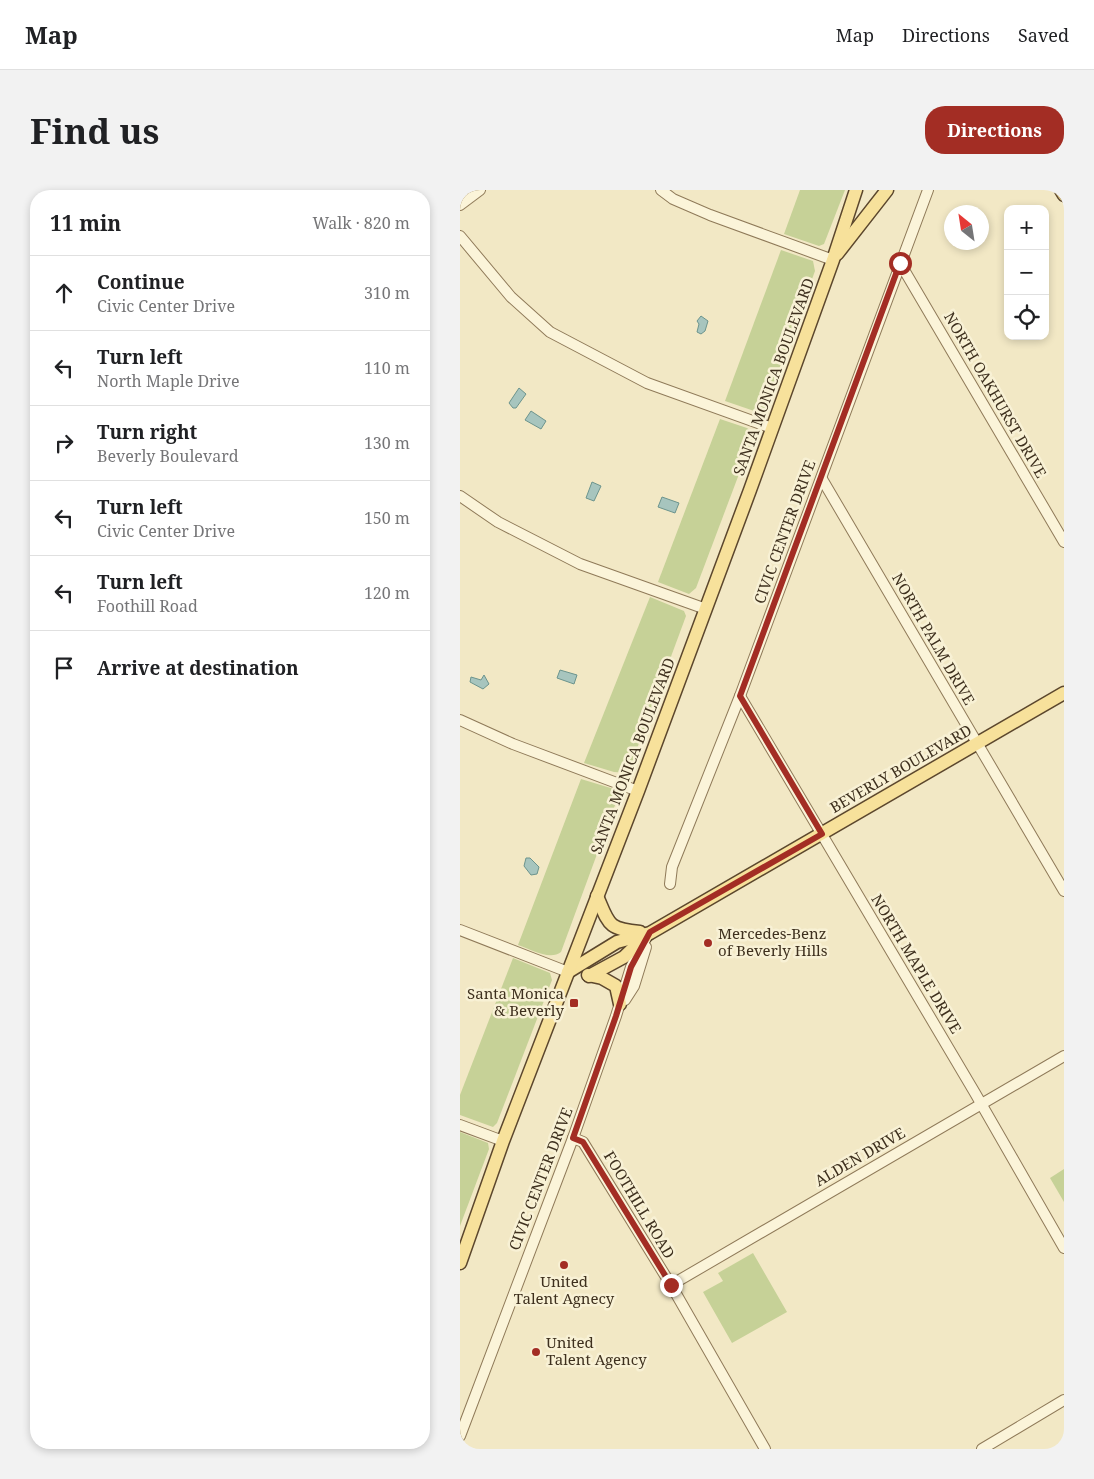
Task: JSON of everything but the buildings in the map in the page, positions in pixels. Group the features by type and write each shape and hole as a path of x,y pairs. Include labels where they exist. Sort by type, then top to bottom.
{"main road":[{"name":"SANTA MONICA BOULEVARD","path":"460,1263 503,1141 706,609 833,260 856,190"},
{"name":"SANTA MONICA BOULEVARD","path":"833,260 887,190"},
{"path":"1061,190 1064,195"},
{"name":"BEVERLY BOULEVARD","path":"568,972 616,942 650,932 1064,693"},
{"path":"597,896 607,919 618,930 650,932"},
{"name":"BEVERLY BOULEVARD","path":"589,976 624,957 650,932"},
{"path":"568,972 602,978 616,986 620,1004"}],"street":[{"path":"460,204 480,190"},
{"path":"661,190 673,199 710,215 833,260"},
{"name":"CIVIC CENTER DRIVE","path":"670,884 672,867 740,696 928,190"},
{"path":"460,236 511,297 550,332 647,383 772,428"},
{"name":"NORTH OAKHURST DRIVE","path":"900,263 1064,542"},
{"name":"NORTH PALM DRIVE","path":"822,479 1064,891"},
{"path":"460,496 498,522 580,564 706,609"},
{"name":"NORTH MAPLE DRIVE","path":"740,696 982,1104 1064,1248"},
{"path":"460,720 512,744 638,791"},
{"path":"460,930 568,972"},
{"name":"CIVIC CENTER DRIVE","path":"460,1436 573,1138 620,1004 628,998 634,986 650,932"},
{"name":"ALDEN DRIVE","path":"671,1285 1064,1056"},
{"path":"460,1125 503,1141"},
{"name":"FOOTHILL ROAD","path":"573,1138 583,1142 671,1285 764,1449"},
{"path":"982,1449 1064,1400"}],"green space":[{"path":"800,190 845,190 824,244 819,246 784,234"},
{"path":"781,250 813,261 815,271 765,408 760,413 725,401"},
{"path":"720,419 747,428 753,433 753,437 696,588 689,594 658,582"},
{"path":"650,597 684,611 686,616 628,773 614,772 584,763"},
{"path":"581,779 614,789 618,792 618,797 561,952 546,955 518,945"},
{"path":"513,958 550,973 552,980 497,1123 493,1127 460,1115 460,1095"},
{"path":"460,1132 488,1143 489,1149 460,1226"},
{"path":"1064,1169 1064,1202 1050,1178"},
{"path":"753,1253 787,1312 732,1343 703,1292 723,1281 718,1273"}],"water":[{"path":"701,316 708,321 705,331 701,334 697,332 699,324 697,321"},
{"path":"519,388 526,394 516,408 513,408 509,403"},
{"path":"531,411 546,421 541,429 525,420"},
{"path":"592,482 601,486 594,501 586,498"},
{"path":"662,497 679,503 675,513 658,507"},
{"path":"560,670 577,675 574,684 557,678"},
{"path":"484,675 489,684 483,689 470,682 471,677 481,680"},
{"path":"526,858 530,858 539,867 537,874 531,875 524,866"}],"place":[{"name":"Mercedes-Benz of Beverly Hills","path":"708,943"},
{"name":"Santa Monica & Beverly","path":"574,1003"},
{"name":"United Talent Agnecy","path":"564,1265"},
{"name":"United Talent Agency","path":"536,1352"}],"route":[{"path":"671,1285 583,1142 573,1138 616,1016 631,967 650,932 822,834 740,696 822,479 900,263"}]}
